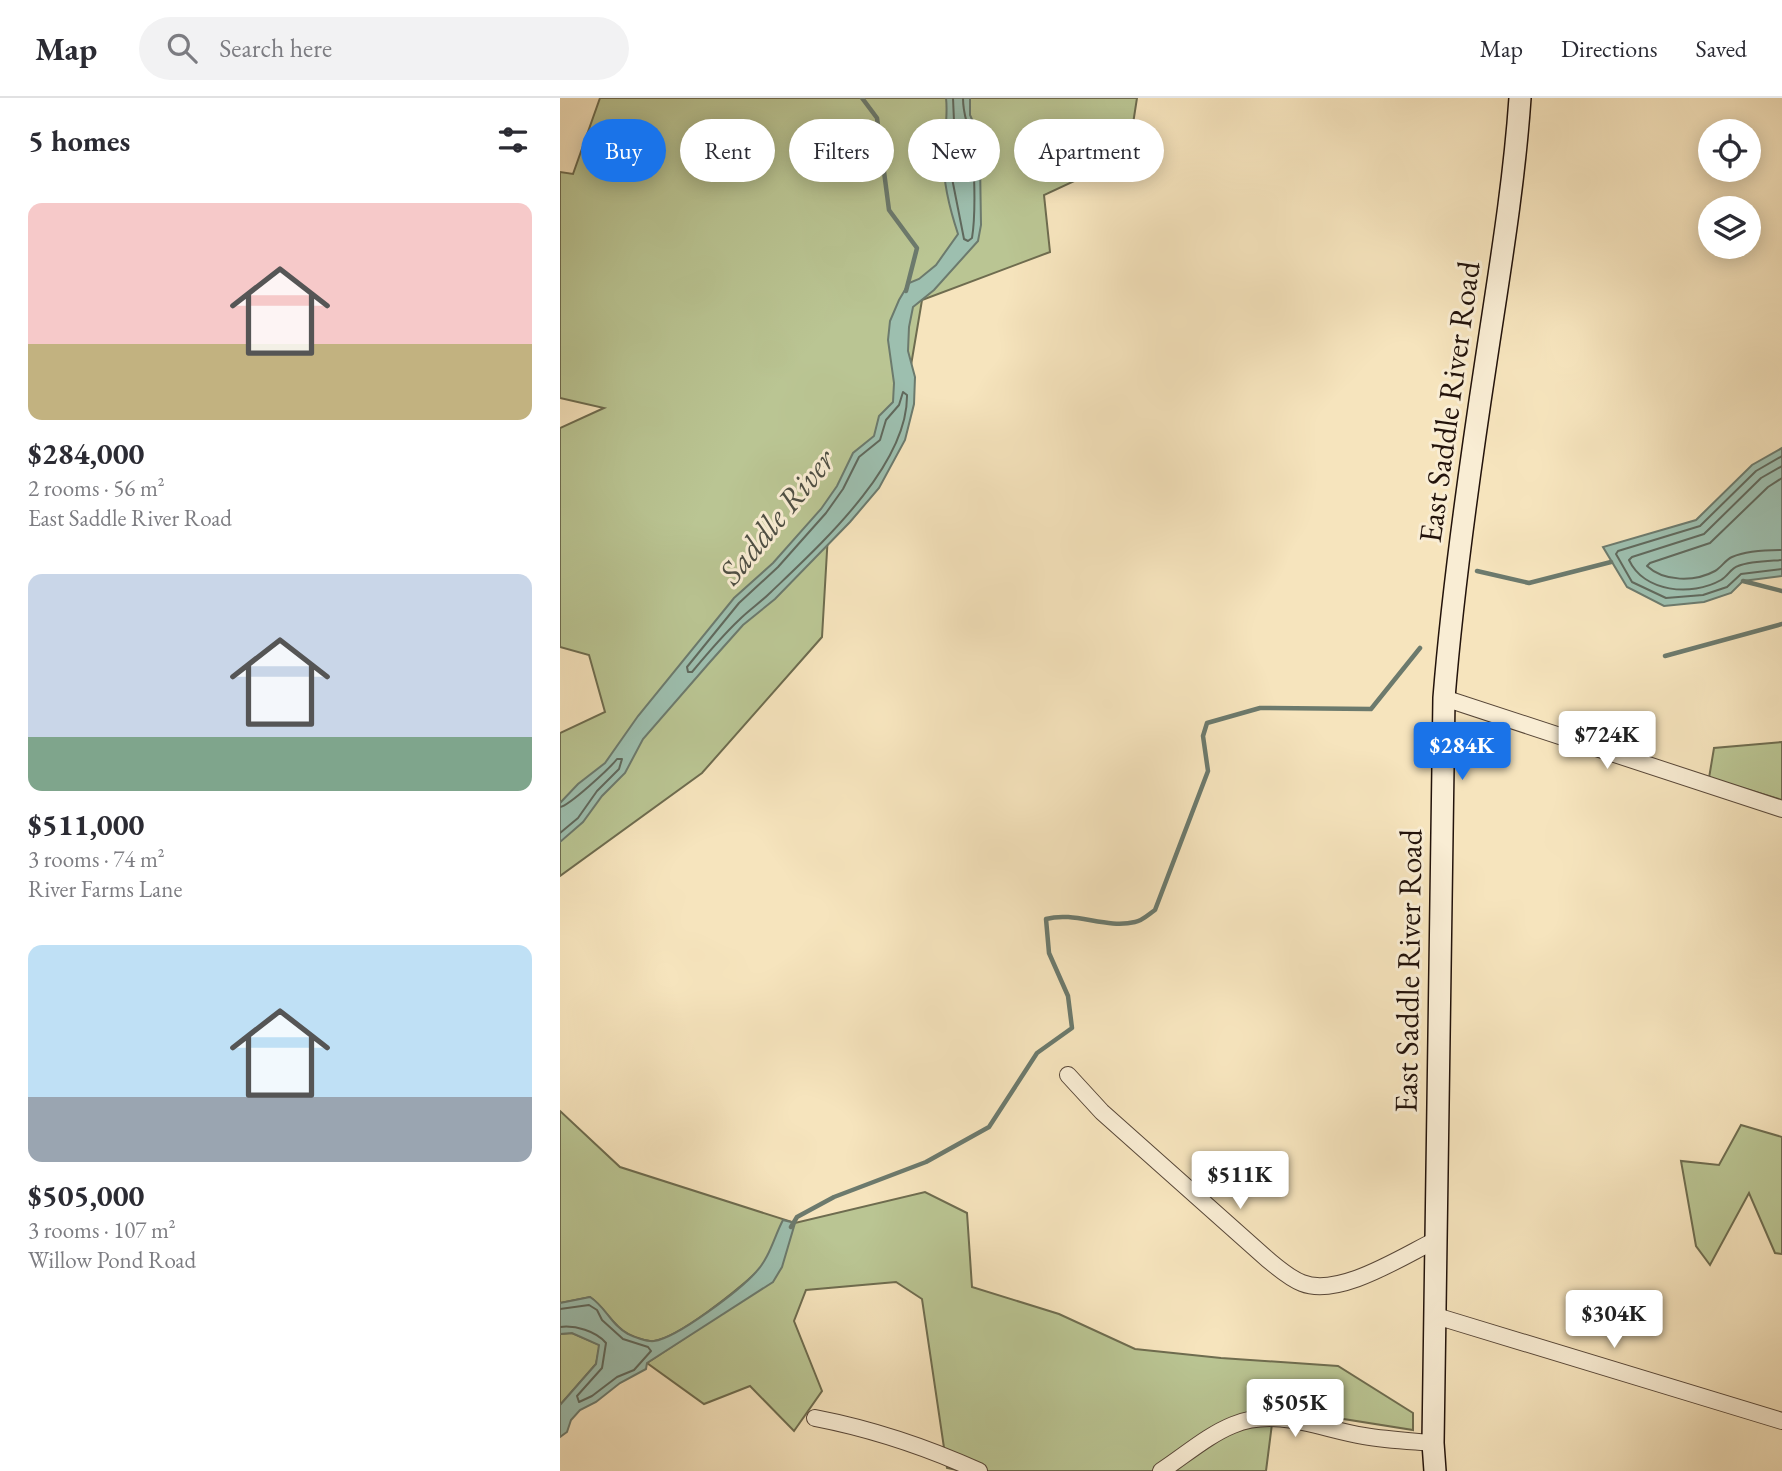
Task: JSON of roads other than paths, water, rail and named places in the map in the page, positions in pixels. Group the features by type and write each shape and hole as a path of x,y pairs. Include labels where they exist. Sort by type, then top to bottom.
{"street":[{"name":"East Saddle River Road","path":"1435,1471 1433,1443 1444,698 1451,614 1509,209 1520,98"},
{"path":"1444,698 1782,809"},
{"path":"1068,1075 1102,1112 1266,1258 1287,1275 1304,1284 1321,1287 1342,1284 1436,1240"},
{"path":"1436,1316 1782,1420"},
{"path":"815,1418 851,1425 935,1451 979,1471"},
{"path":"1161,1471 1232,1425 1251,1420 1292,1420 1365,1436 1433,1443"}],"water":[{"path":"946,98 970,98 972,119 947,119"},
{"path":"945,182 980,182 981,225 978,241 934,290 913,307 908,351 915,377 914,404 905,440 879,488 775,599 743,625 643,739 625,773 602,796 583,822 560,842 560,803 578,784 605,763 638,716 734,598 773,563 821,509 837,486 853,453 874,436 879,416 893,402 894,383 888,340 890,321 909,283 919,279 936,265 958,234"},
{"path":"1782,448 1782,576 1743,581 1731,593 1704,602 1664,606 1627,587 1603,547 1696,520 1752,465"},
{"path":"783,1220 795,1223 782,1267 773,1282 647,1363 646,1369 580,1410 571,1420 567,1432 560,1437 560,1405 596,1364 599,1345 572,1333 560,1334 560,1303 590,1297 628,1334 651,1341 664,1338 708,1312 748,1280 765,1260"}],"waterway":[{"path":"862,98 877,118 889,210 917,248 906,291"},
{"path":"1477,571 1529,583 1611,562"},
{"path":"1743,581 1782,591"},
{"path":"1665,656 1782,624"},
{"path":"791,1227 797,1217 834,1197 926,1162 989,1127 1037,1053 1072,1028 1068,996 1049,953 1046,919 1068,917 1124,924 1140,920 1155,910 1208,771 1203,736 1207,723 1260,708 1371,709 1420,648"}],"water label":[{"name":"Saddle River","path":"776,516"}]}
